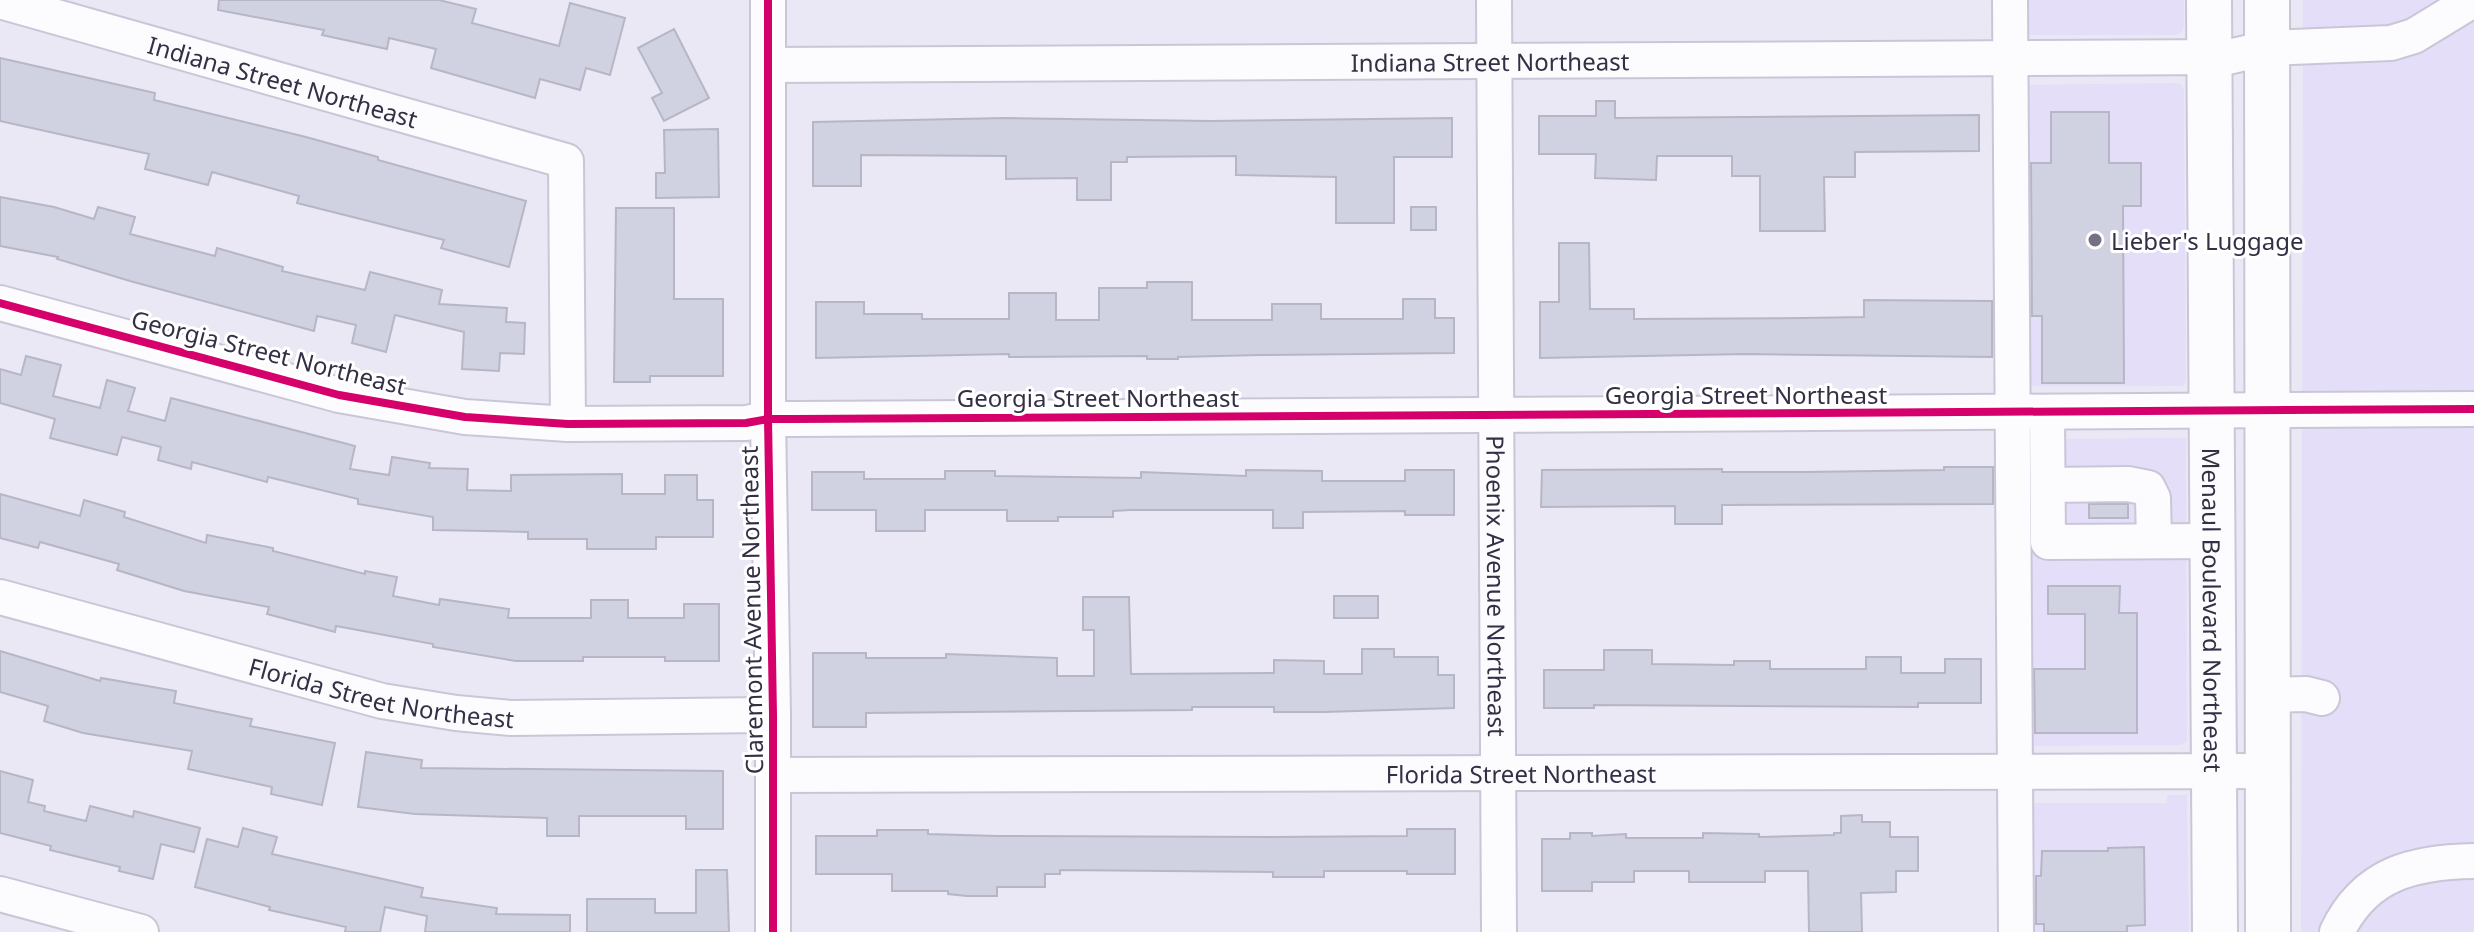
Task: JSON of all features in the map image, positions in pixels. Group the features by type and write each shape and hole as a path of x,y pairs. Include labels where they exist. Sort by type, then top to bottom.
{"main road":[{"name":"Menaul Boulevard Northeast","path":"2209,0 2215,932"},
{"path":"2267,0 2268,932"}],"street":[{"name":"Claremont Avenue Northeast","path":"768,0 773,932"},
{"name":"Phoenix Avenue Northeast","path":"1494,0 1499,932"},
{"path":"2010,0 2016,932"},
{"name":"Indiana Street Northeast","path":"768,65 2010,60 2241,56 2268,48 2391,43 2414,36 2473,0"},
{"name":"Indiana Street Northeast","path":"0,1 566,161 568,424"},
{"name":"Georgia Street Northeast","path":"0,303 339,395 465,417 568,424 746,423 768,419 2474,409"},
{"path":"2047,413 2048,542 2213,541"},
{"path":"2048,485 2128,484 2148,488 2153,498 2154,541"},
{"name":"Florida Street Northeast","path":"0,597 382,701 456,713 511,718 773,715"},
{"path":"2268,695 2306,694 2322,698"},
{"name":"Florida Street Northeast","path":"773,775 2268,771"},
{"path":"2337,932 2363,896 2377,883 2399,871 2439,862 2474,861"},
{"path":"0,894 141,932"}],"shaded area":[{"path":"2014,0 2184,0 2184,26 2177,35 2014,35"},
{"path":"2303,0 2474,0 2474,932 2301,932"},
{"path":"2017,85 2182,85 2184,90 2184,386 2019,386"},
{"path":"2186,438 2187,741 2181,745 2020,746 2018,439"},
{"path":"2167,795 2187,795 2189,932 2022,932 2022,803 2167,803"}],"building":[{"path":"219,0 439,0 476,9 472,23 559,46 570,3 625,18 610,75 586,68 580,90 540,79 535,98 431,68 436,49 389,38 387,49 322,35 324,30 218,10"},
{"path":"674,29 709,98 664,121 652,98 662,93 638,48"},
{"path":"0,58 155,93 154,100 306,137 526,201 509,267 441,248 444,240 297,203 299,196 212,172 208,185 145,169 149,154 0,121"},
{"path":"1596,101 1615,101 1615,118 1979,115 1979,151 1855,152 1855,177 1824,177 1825,231 1760,231 1760,176 1732,176 1732,156 1657,156 1656,180 1595,178 1596,154 1539,154 1539,116 1596,116"},
{"path":"2051,112 2109,112 2109,163 2141,163 2141,206 2123,206 2124,383 2042,383 2042,316 2032,316 2031,163 2051,163"},
{"path":"1006,118 1210,121 1452,118 1452,157 1394,157 1394,223 1336,223 1336,177 1236,175 1236,156 1127,157 1127,162 1111,162 1111,200 1077,200 1077,178 1006,179 1006,156 861,155 861,186 813,186 813,122"},
{"path":"718,129 719,197 656,198 656,173 665,173 664,130"},
{"path":"0,197 54,207 94,219 98,207 135,217 130,234 215,256 217,248 283,267 282,271 365,290 370,272 442,290 439,304 507,308 506,322 525,323 524,354 500,353 499,371 462,369 464,332 395,315 386,352 352,343 356,325 317,316 314,331 130,281 58,257 0,246"},
{"path":"1411,207 1436,207 1436,230 1411,230"},
{"path":"616,208 674,208 674,299 723,299 723,376 650,376 650,382 614,382"},
{"path":"1559,243 1589,243 1590,309 1634,309 1634,319 1864,317 1864,300 1992,301 1992,357 1746,354 1540,358 1540,302 1559,302"},
{"path":"1147,282 1192,282 1192,320 1272,320 1272,304 1321,304 1321,319 1403,319 1403,299 1435,299 1435,318 1454,318 1454,353 1178,359 1147,359 1147,356 1009,357 1009,354 816,358 816,302 864,302 864,314 922,314 922,319 1009,319 1009,293 1056,293 1056,320 1099,320 1099,288 1147,288"},
{"path":"26,356 61,365 53,396 100,408 107,380 135,388 128,411 165,421 171,398 355,446 350,469 389,475 392,457 430,463 429,468 468,469 467,490 511,491 511,475 622,474 622,494 665,494 665,475 697,475 697,500 713,500 713,537 656,537 656,549 587,549 587,539 528,539 528,532 433,530 433,517 358,504 358,499 268,477 267,482 192,462 191,469 158,460 161,447 122,437 117,455 50,438 55,419 0,403 0,369 21,375"},
{"path":"1944,467 1993,467 1993,504 1722,505 1722,524 1675,524 1675,506 1541,507 1542,470 1805,472 1944,470"},
{"path":"1246,470 1322,471 1322,481 1405,481 1405,470 1454,470 1454,515 1405,515 1405,511 1303,512 1303,528 1273,528 1273,510 1130,510 1113,511 1113,517 1007,521 1007,510 925,510 925,531 876,531 876,510 812,510 812,472 864,472 864,479 945,479 945,471 995,471 995,476 1141,478 1141,472 1246,476"},
{"path":"0,494 80,516 84,500 125,512 124,517 206,543 207,535 273,548 273,551 365,574 365,571 397,577 393,596 439,605 440,599 509,609 508,618 591,618 591,600 628,600 628,618 684,618 684,604 719,604 719,661 665,661 665,657 583,657 583,661 516,661 336,626 335,632 267,614 269,607 184,591 117,570 119,564 40,542 38,548 0,538"},
{"path":"2089,504 2128,504 2128,518 2089,518"},
{"path":"2048,586 2120,586 2119,613 2137,613 2137,733 2035,733 2034,669 2085,669 2085,614 2048,614"},
{"path":"1334,596 1378,596 1378,618 1334,618"},
{"path":"1083,597 1129,597 1131,674 1274,673 1274,660 1324,661 1324,674 1362,674 1362,649 1394,649 1394,657 1438,657 1438,675 1454,675 1454,708 1274,712 1274,707 1192,707 1192,710 866,713 866,727 813,727 813,653 866,653 866,658 946,658 946,654 1057,658 1057,676 1094,676 1094,630 1083,630"},
{"path":"1604,650 1652,650 1652,664 1734,665 1734,661 1770,661 1770,669 1866,669 1866,657 1901,657 1901,673 1945,673 1945,659 1981,659 1981,703 1918,703 1918,707 1594,705 1594,708 1544,708 1544,670 1604,670"},
{"path":"0,651 100,681 101,678 176,691 174,703 252,719 250,726 335,743 322,805 271,794 272,787 188,769 192,751 83,733 44,721 48,706 0,692"},
{"path":"366,752 422,760 421,768 723,771 723,829 686,829 686,816 579,816 579,836 547,836 547,818 415,814 358,807"},
{"path":"0,771 33,780 28,802 45,806 44,811 86,821 90,806 133,817 134,811 200,828 194,852 161,844 153,879 0,833"},
{"path":"1862,815 1862,822 1890,822 1890,837 1918,837 1918,871 1896,871 1896,892 1861,893 1862,932 1809,932 1808,871 1765,871 1765,882 1689,882 1689,871 1634,871 1634,882 1592,882 1592,891 1542,891 1542,839 1570,839 1570,833 1592,833 1592,836 1626,834 1626,838 1703,838 1703,833 1759,834 1759,837 1834,835 1841,833 1841,816"},
{"path":"243,828 277,837 272,854 423,888 421,897 497,908 496,914 570,915 570,932 425,932 427,916 385,907 380,932 345,932 346,927 269,910 270,907 195,887 207,839 238,847"},
{"path":"1407,829 1455,829 1455,874 1324,871 1324,877 1273,877 1273,872 1060,870 1060,874 1045,874 1045,887 997,887 997,896 967,896 948,894 948,891 892,891 892,874 816,874 816,836 877,836 877,830 928,830 928,834 997,836 1273,837 1407,836"},
{"path":"2144,847 2145,925 2127,926 2127,932 2044,932 2044,924 2036,924 2036,876 2041,876 2042,851 2108,851 2108,848"},
{"path":"696,870 727,870 729,932 587,932 587,899 655,899 655,913 696,913"}],"cycle path":[{"path":"768,0 773,932"},
{"path":"0,303 339,395 465,417 568,424 746,423 768,419 2474,409"}],"place":[{"name":"Lieber's Luggage","path":"2095,240"}]}
